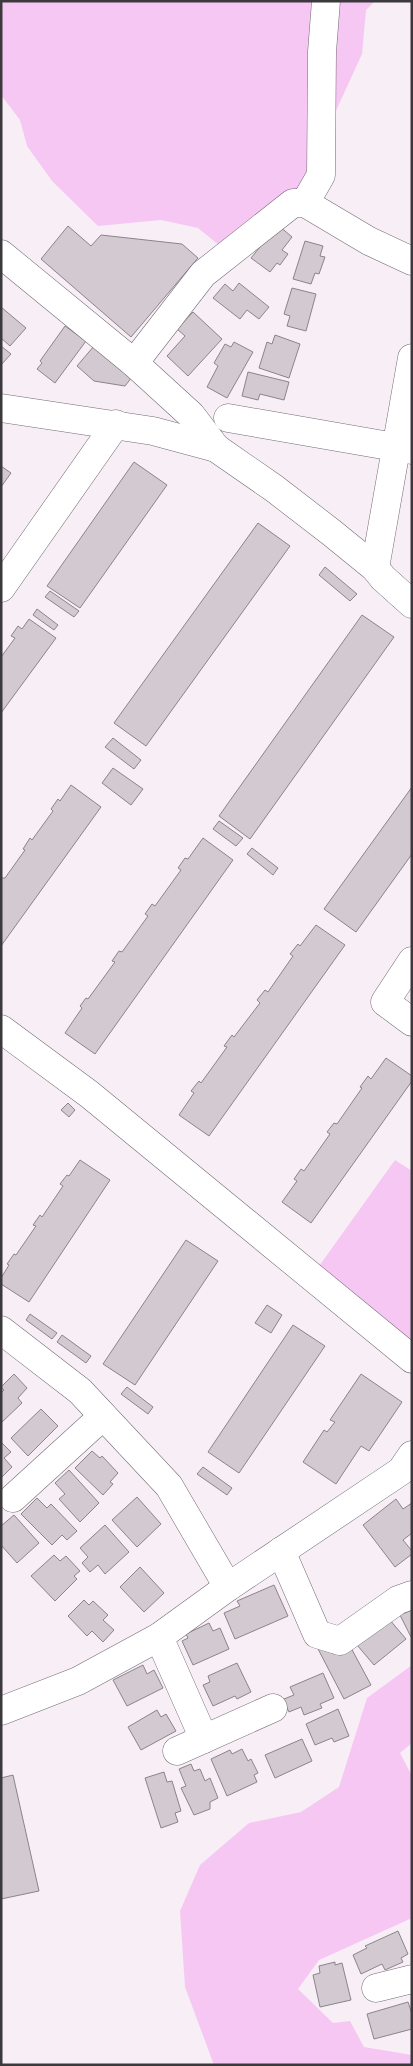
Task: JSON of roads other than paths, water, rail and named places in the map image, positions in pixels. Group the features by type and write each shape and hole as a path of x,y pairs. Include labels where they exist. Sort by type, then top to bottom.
{"street":[{"path":"305,203 321,175 322,52 326,1"},
{"path":"134,363 203,274 293,203 305,203 369,241 412,261"},
{"path":"1,254 134,363 191,415 216,448 275,489 375,568 383,578 412,604"},
{"path":"375,568 404,448 412,358"},
{"path":"1,408 116,424 152,431 216,448"},
{"path":"228,418 404,448"},
{"path":"1,588 116,424"},
{"path":"412,961 385,1002 412,1022"},
{"path":"1,1029 89,1094 412,1359"},
{"path":"1,1330 80,1391 169,1486 228,1587"},
{"path":"13,1498 103,1416"},
{"path":"1,1711 78,1681 159,1637 228,1587 401,1470 410,1461"},
{"path":"281,1551 317,1634 340,1641 398,1600 412,1595"},
{"path":"159,1637 204,1739"},
{"path":"177,1751 272,1708"},
{"path":"376,1988 412,1979"}]}
